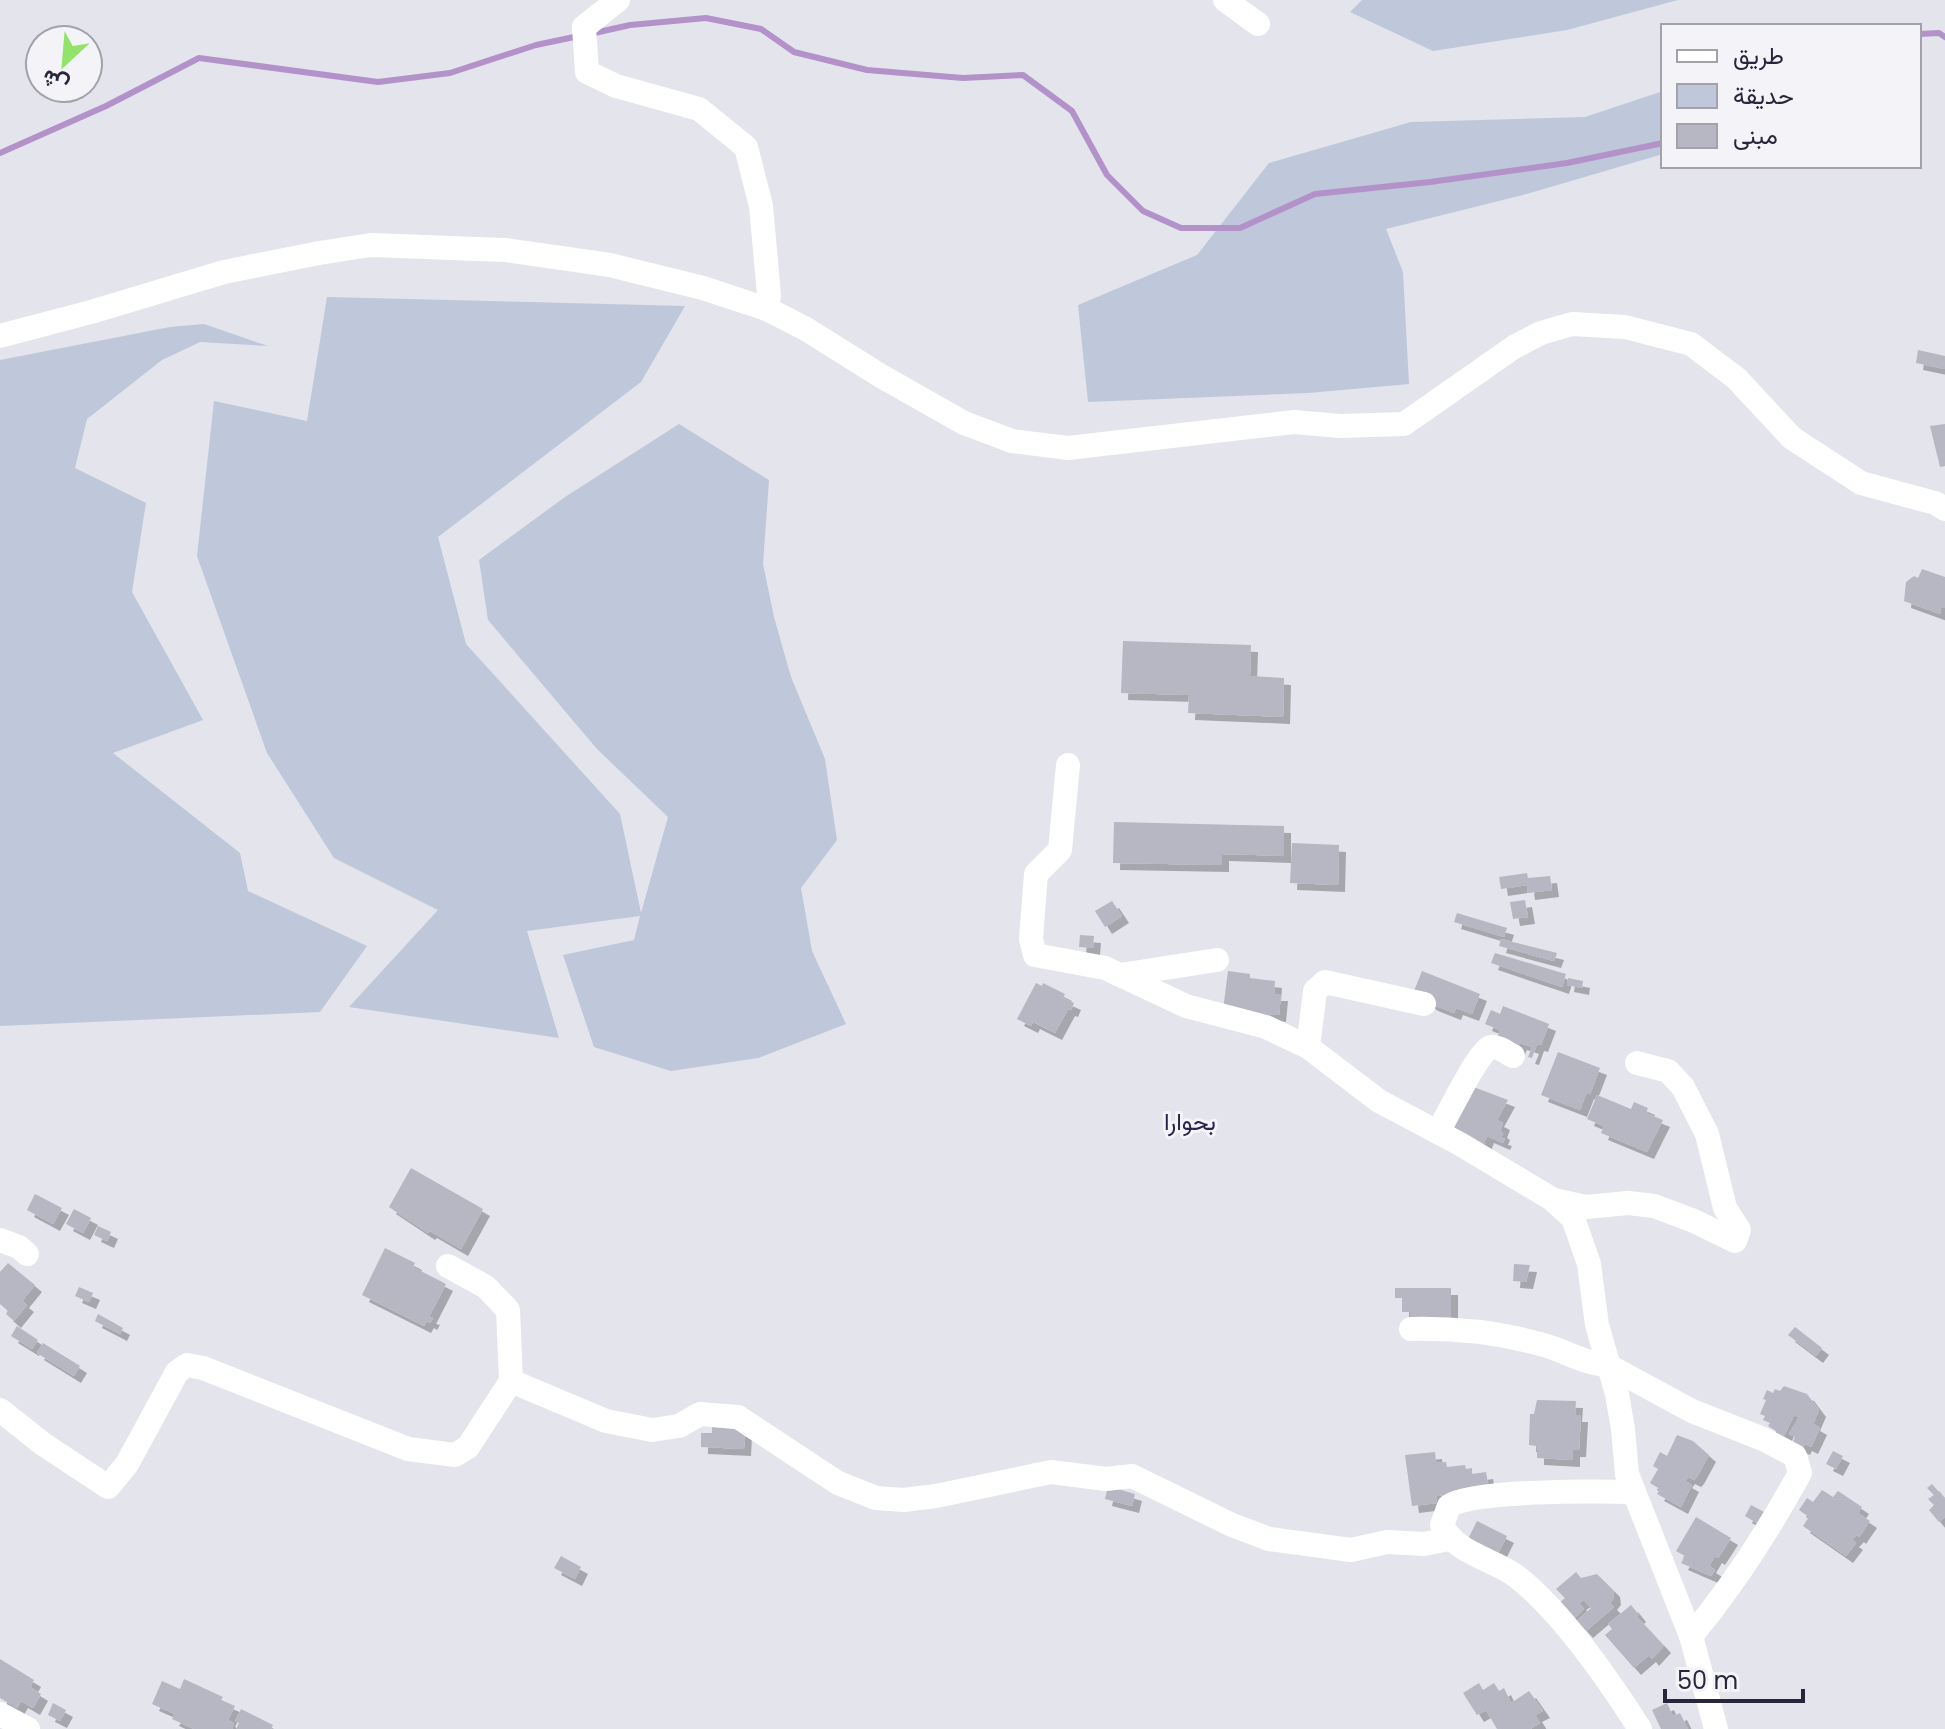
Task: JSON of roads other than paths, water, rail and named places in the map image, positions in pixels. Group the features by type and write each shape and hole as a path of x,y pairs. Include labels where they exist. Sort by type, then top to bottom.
{"street":[{"path":"618,0 584,27 587,72 616,86 699,109 746,147 761,206 769,295 767,309"},
{"path":"1225,0 1258,24"},
{"path":"0,336 224,272 371,245 505,250 610,265 703,288 767,309 964,423 1012,441 1068,448 1294,422 1340,426 1404,424 1514,347 1541,333 1572,324 1625,327 1691,344 1736,378 1792,438 1861,483 1935,503 1945,509"},
{"path":"1068,765 1060,850 1036,874 1031,939 1035,955 1105,968 1186,1006 1266,1027 1308,1047 1379,1101 1438,1131 1552,1199 1573,1218 1583,1241 1607,1365 1617,1394 1632,1492 1691,1636 1716,1729"},
{"path":"1120,975 1217,960"},
{"path":"1308,1047 1315,991 1325,982 1424,1004"},
{"path":"1438,1131 1452,1110 1478,1056 1487,1047 1494,1046 1513,1056"},
{"path":"1552,1199 1586,1207 1628,1203 1654,1206 1735,1241 1739,1230 1725,1208 1707,1134 1683,1087 1668,1071 1637,1063"},
{"path":"0,1240 19,1247 27,1254"},
{"path":"0,1410 43,1444 108,1487 127,1464 177,1372 187,1365 303,1405 408,1449 455,1455 468,1447 511,1381 508,1310 486,1287 448,1266"},
{"path":"1411,1329 1449,1328 1503,1335 1548,1347 1595,1365 1607,1365 1692,1411 1763,1439 1795,1456 1800,1473 1768,1532 1721,1601 1691,1636"},
{"path":"511,1381 606,1421 652,1430 679,1426 700,1414 738,1417 838,1483 876,1498 903,1500 936,1496 1051,1472 1106,1479 1132,1476 1232,1525 1269,1539 1351,1550 1387,1542 1424,1544 1449,1539"},
{"path":"1632,1492 1556,1493 1456,1501 1449,1506 1442,1525 1449,1539 1516,1577 1573,1634 1640,1729"},
{"path":"0,1714 28,1729"}],"waterway":[{"path":"590,34 630,25 706,18 761,29 794,52 867,70 963,78 1023,75 1072,111 1107,175 1143,211 1181,228 1240,228 1315,194 1567,163 1661,143"},
{"path":"1921,34 1939,33 1945,37"},
{"path":"0,153 106,106 199,58 378,82 450,73 536,45 579,36"}],"district":[{"name":"بحوارا","path":"1190,1121"}]}
